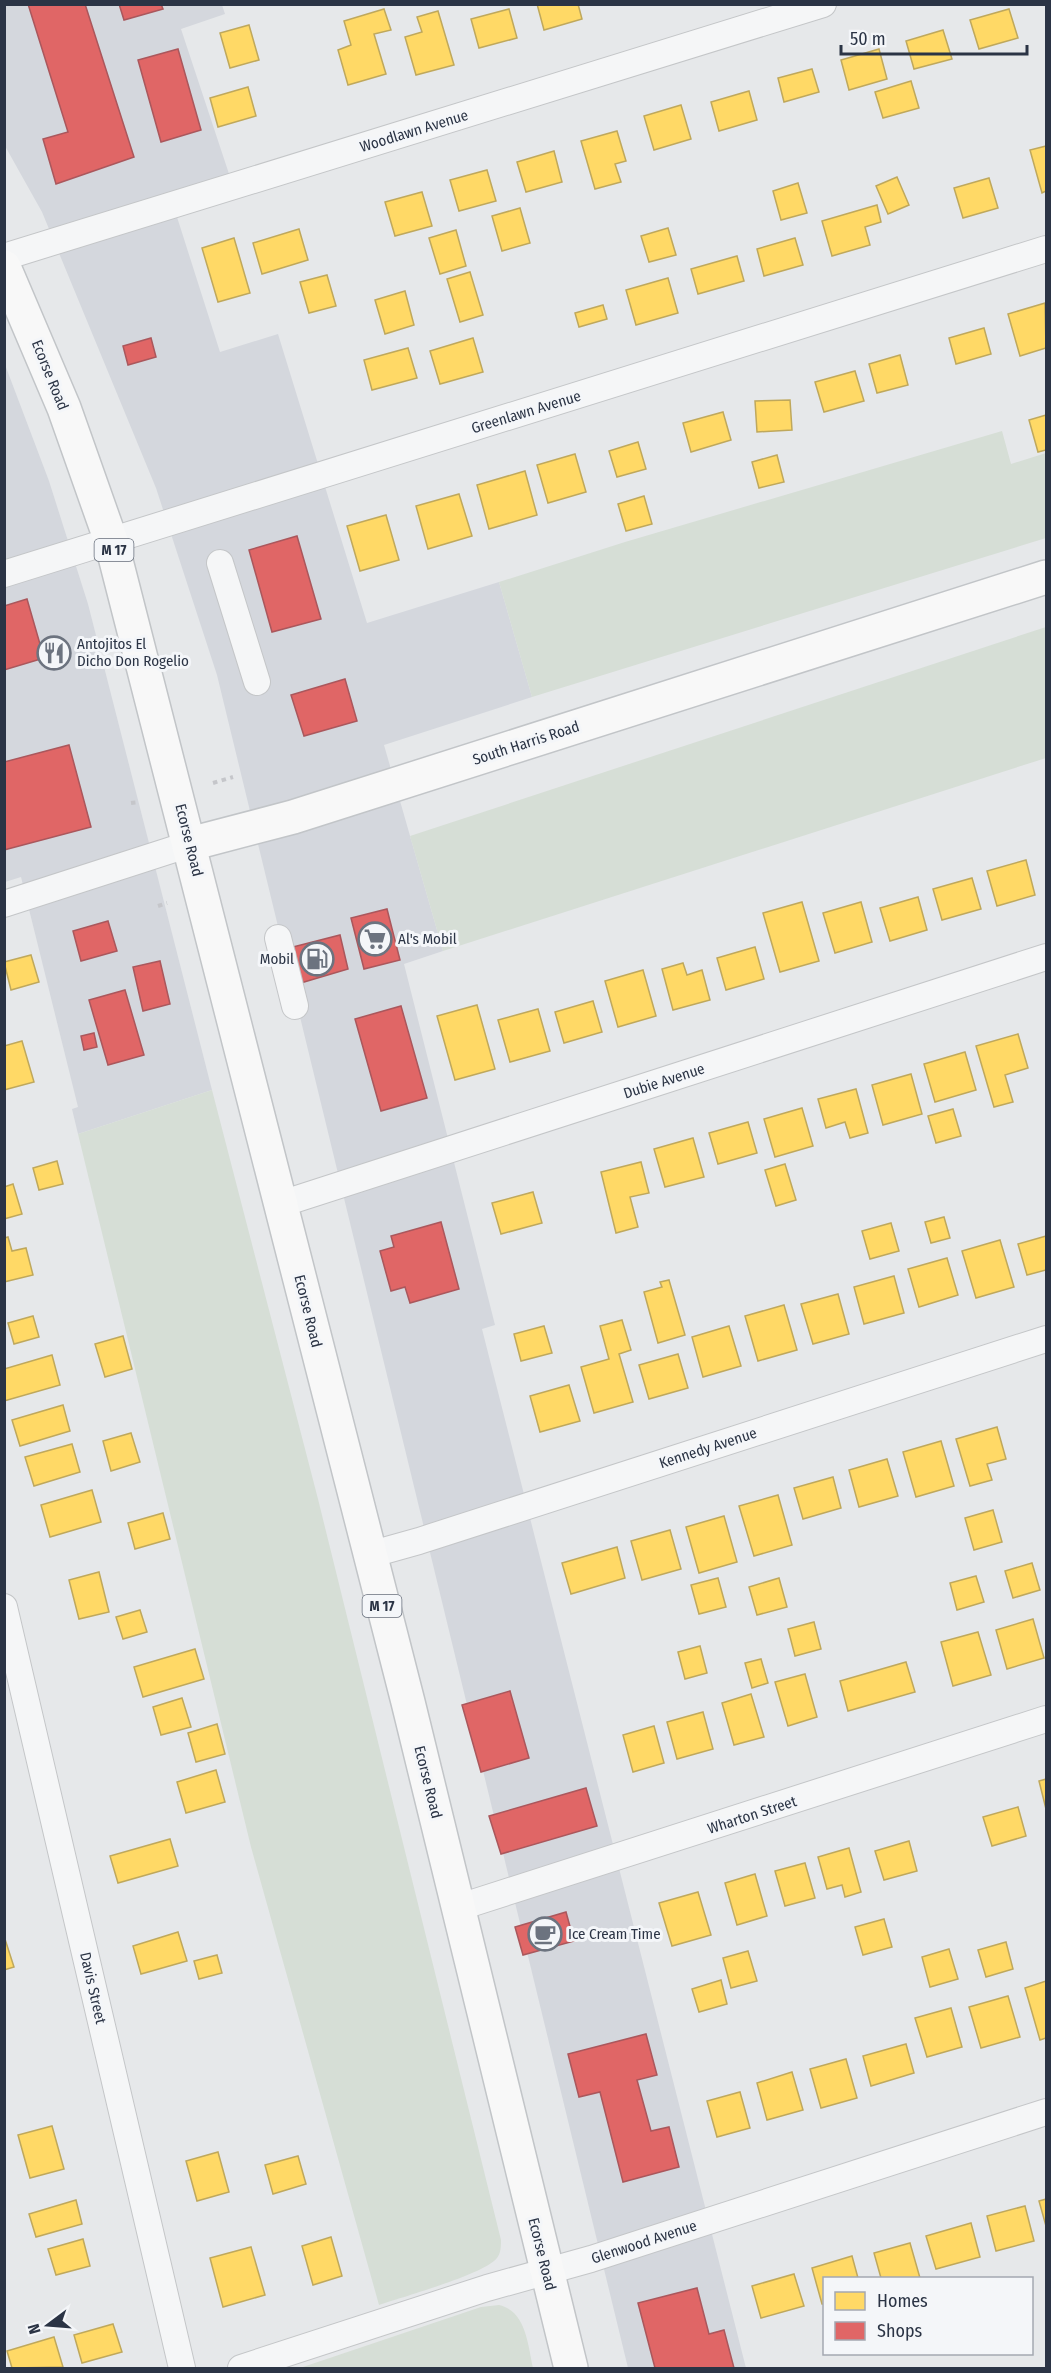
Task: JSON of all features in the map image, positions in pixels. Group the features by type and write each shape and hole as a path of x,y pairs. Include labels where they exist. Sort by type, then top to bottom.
{"main road":[{"name":"Ecorse Road","path":"4,267 64,408 111,541 408,1702 571,2368"},
{"name":"South Harris Road","path":"190,844 293,817 1047,577"}],"street":[{"name":"Woodlawn Avenue","path":"4,257 823,4"},
{"name":"Greenlawn Avenue","path":"4,574 1047,249"},
{"path":"220,563 256,682"},
{"name":"South Harris Road","path":"4,904 190,844"},
{"path":"278,938 295,1006"},
{"name":"Dubie Avenue","path":"281,1204 1047,957"},
{"name":"Kennedy Avenue","path":"369,1555 431,1538 1047,1339"},
{"name":"Davis Street","path":"4,1607 182,2368"},
{"name":"Wharton Street","path":"457,1908 1047,1719"},
{"name":"Glenwood Avenue","path":"241,2368 1047,2112"}],"path":[{"path":"213,783 233,777"},
{"path":"131,803 139,802"},
{"path":"158,906 167,903"}],"shaded area":[{"path":"4,5 222,5 225,14 181,29 237,198 177,217 220,352 278,334 367,623 499,582 532,697 384,745 443,951 404,964 495,1325 482,1329 746,2368 628,2368 217,675 156,488 42,212 5,146"},
{"path":"4,362 49,481 88,604 212,1090 78,1134 72,1109 78,1107 21,877 5,882"},
{"path":"1002,431 1011,464 1046,453 1046,538 532,697 499,582 625,542"},
{"path":"1046,627 1046,758 443,951 410,836"},
{"path":"212,1090 318,1499 501,2240 497,2258 477,2271 379,2305 251,1847 78,1134"},
{"path":"499,2305 508,2308 520,2322 527,2340 533,2368 300,2368 481,2307"}],"building: Homes":[{"path":"537,4 578,4 582,19 544,30"},
{"path":"384,9 391,30 374,34 386,74 348,85 338,50 351,45 344,21"},
{"path":"509,9 517,38 479,48 471,19"},
{"path":"1009,9 1018,38 979,49 970,20"},
{"path":"438,11 454,65 416,75 405,37 422,32 417,17"},
{"path":"249,25 259,60 230,68 220,33"},
{"path":"943,30 952,59 914,69 906,41"},
{"path":"879,49 887,79 849,90 841,60"},
{"path":"812,69 819,92 784,102 778,78"},
{"path":"911,81 919,108 883,118 875,92"},
{"path":"248,87 256,116 218,127 210,98"},
{"path":"749,91 757,120 719,131 711,102"},
{"path":"681,105 691,139 654,150 644,116"},
{"path":"617,131 626,161 615,164 621,182 595,189 581,141"},
{"path":"1046,146 1046,191 1042,193 1030,150"},
{"path":"554,151 562,182 526,192 517,162"},
{"path":"487,170 496,201 459,211 450,180"},
{"path":"897,177 909,205 888,214 876,186"},
{"path":"989,178 998,208 963,218 954,188"},
{"path":"798,183 807,213 781,220 773,191"},
{"path":"422,192 432,226 395,236 385,202"},
{"path":"877,205 881,222 865,227 870,245 832,256 822,221"},
{"path":"520,208 530,243 502,251 492,216"},
{"path":"668,228 676,255 649,262 641,236"},
{"path":"299,229 308,260 262,274 253,243"},
{"path":"456,230 466,266 440,274 429,238"},
{"path":"234,238 250,293 218,302 202,248"},
{"path":"795,238 803,265 764,276 757,249"},
{"path":"737,256 744,281 698,294 691,269"},
{"path":"470,272 483,315 460,322 447,279"},
{"path":"327,275 336,306 309,313 300,282"},
{"path":"668,278 678,313 636,325 626,290"},
{"path":"405,291 414,325 385,334 375,300"},
{"path":"1045,303 1046,348 1020,356 1008,314"},
{"path":"603,305 607,319 579,327 575,313"},
{"path":"984,328 991,354 956,364 949,338"},
{"path":"473,338 483,372 440,384 430,351"},
{"path":"408,348 417,378 372,390 364,360"},
{"path":"900,355 908,385 877,393 869,364"},
{"path":"855,371 864,401 824,412 815,382"},
{"path":"790,400 792,430 757,432 755,401"},
{"path":"723,412 731,440 691,452 683,423"},
{"path":"1046,415 1046,450 1038,452 1029,420"},
{"path":"638,442 646,469 617,477 609,451"},
{"path":"575,454 586,492 548,503 537,465"},
{"path":"777,455 784,482 759,488 752,462"},
{"path":"525,471 537,515 489,529 477,485"},
{"path":"459,494 472,536 428,549 416,506"},
{"path":"644,496 652,524 626,531 618,504"},
{"path":"386,515 399,560 360,571 347,526"},
{"path":"1026,860 1035,895 997,906 987,871"},
{"path":"972,878 981,909 942,920 933,889"},
{"path":"918,897 927,930 890,941 880,908"},
{"path":"802,902 819,961 780,972 763,913"},
{"path":"861,902 872,942 835,953 823,913"},
{"path":"755,947 764,979 726,990 717,958"},
{"path":"31,955 39,982 11,990 4,962"},
{"path":"683,963 687,975 702,970 710,1000 673,1010 662,969"},
{"path":"643,970 656,1016 618,1027 605,981"},
{"path":"593,1001 602,1032 564,1043 555,1012"},
{"path":"477,1005 495,1069 455,1080 437,1016"},
{"path":"538,1009 550,1051 510,1062 498,1020"},
{"path":"1018,1034 1028,1068 1005,1075 1013,1102 994,1107 976,1046"},
{"path":"22,1041 34,1082 4,1090 4,1046"},
{"path":"965,1052 976,1090 935,1102 924,1064"},
{"path":"911,1074 922,1114 883,1125 872,1085"},
{"path":"856,1089 868,1133 850,1138 845,1122 826,1128 818,1099"},
{"path":"802,1108 813,1146 775,1157 764,1119"},
{"path":"953,1109 961,1136 936,1143 928,1116"},
{"path":"748,1122 757,1153 718,1164 709,1133"},
{"path":"693,1138 704,1177 665,1187 654,1149"},
{"path":"57,1161 63,1184 39,1190 33,1168"},
{"path":"641,1162 649,1193 630,1197 638,1227 616,1233 601,1172"},
{"path":"785,1164 796,1200 776,1206 765,1170"},
{"path":"13,1184 22,1214 4,1219 4,1187"},
{"path":"533,1192 542,1223 501,1234 492,1203"},
{"path":"944,1217 950,1238 931,1243 925,1222"},
{"path":"891,1223 899,1251 870,1259 862,1231"},
{"path":"1046,1236 1046,1270 1027,1275 1018,1244"},
{"path":"8,1237 12,1251 26,1248 33,1275 4,1282 4,1238"},
{"path":"1000,1240 1014,1287 976,1298 962,1251"},
{"path":"947,1258 958,1295 919,1307 908,1269"},
{"path":"894,1276 904,1313 864,1324 854,1287"},
{"path":"669,1280 685,1335 658,1343 644,1292 662,1287 660,1282"},
{"path":"838,1294 849,1334 813,1344 801,1304"},
{"path":"784,1305 797,1350 758,1361 745,1316"},
{"path":"33,1316 39,1337 14,1344 8,1323"},
{"path":"622,1320 631,1350 619,1354 633,1402 594,1413 581,1367 609,1359 600,1326"},
{"path":"544,1326 552,1353 521,1361 514,1334"},
{"path":"729,1326 741,1366 703,1377 692,1337"},
{"path":"123,1336 132,1369 105,1377 95,1344"},
{"path":"678,1354 688,1388 649,1399 639,1365"},
{"path":"52,1355 60,1385 4,1401 4,1369"},
{"path":"569,1385 580,1421 540,1432 530,1396"},
{"path":"63,1405 70,1431 20,1446 12,1420"},
{"path":"997,1427 1006,1459 987,1464 992,1480 970,1486 956,1439"},
{"path":"131,1433 140,1462 111,1471 103,1441"},
{"path":"941,1441 954,1486 916,1497 903,1452"},
{"path":"72,1444 80,1472 34,1486 25,1457"},
{"path":"887,1459 898,1496 859,1507 849,1470"},
{"path":"833,1477 841,1508 803,1519 794,1488"},
{"path":"92,1490 101,1522 50,1537 41,1505"},
{"path":"778,1495 792,1545 754,1556 739,1506"},
{"path":"993,1510 1002,1542 974,1550 965,1518"},
{"path":"163,1513 170,1539 135,1549 128,1523"},
{"path":"724,1516 737,1562 699,1573 686,1527"},
{"path":"670,1530 681,1569 642,1580 631,1541"},
{"path":"617,1547 625,1578 571,1594 562,1563"},
{"path":"1032,1563 1040,1590 1013,1598 1005,1571"},
{"path":"99,1572 109,1612 79,1619 69,1580"},
{"path":"976,1576 984,1602 957,1610 950,1583"},
{"path":"718,1578 726,1607 699,1614 691,1585"},
{"path":"779,1578 787,1607 757,1615 749,1587"},
{"path":"140,1610 147,1632 123,1639 116,1617"},
{"path":"1033,1619 1044,1658 1007,1669 996,1630"},
{"path":"814,1622 821,1649 795,1656 788,1629"},
{"path":"978,1632 991,1675 953,1686 941,1642"},
{"path":"700,1646 707,1673 685,1679 678,1652"},
{"path":"195,1649 204,1679 143,1697 134,1667"},
{"path":"761,1659 768,1683 752,1688 745,1663"},
{"path":"906,1662 915,1692 848,1711 840,1681"},
{"path":"805,1674 817,1717 788,1726 775,1682"},
{"path":"751,1694 764,1737 734,1745 722,1703"},
{"path":"182,1698 191,1727 161,1735 153,1707"},
{"path":"703,1712 713,1749 677,1759 667,1722"},
{"path":"217,1724 225,1754 196,1762 188,1733"},
{"path":"654,1726 664,1763 633,1772 623,1735"},
{"path":"216,1770 225,1802 186,1813 177,1782"},
{"path":"1046,1779 1046,1809 1039,1781"},
{"path":"1018,1807 1026,1836 992,1846 983,1817"},
{"path":"170,1839 178,1866 118,1883 110,1856"},
{"path":"909,1841 917,1871 884,1880 875,1851"},
{"path":"849,1848 861,1892 845,1897 842,1885 827,1889 818,1857"},
{"path":"805,1863 815,1898 785,1906 775,1871"},
{"path":"755,1874 767,1916 737,1925 725,1883"},
{"path":"698,1892 711,1935 672,1946 659,1903"},
{"path":"884,1919 892,1947 863,1955 855,1927"},
{"path":"178,1932 187,1961 141,1974 133,1946"},
{"path":"4,1936 14,1967 4,1970"},
{"path":"1006,1942 1013,1969 986,1977 978,1950"},
{"path":"949,1949 958,1979 930,1987 922,1957"},
{"path":"748,1951 757,1981 731,1988 723,1958"},
{"path":"217,1955 222,1973 199,1979 194,1961"},
{"path":"721,1980 727,2004 699,2012 692,1989"},
{"path":"1046,1981 1046,2038 1040,2040 1025,1988"},
{"path":"1008,1996 1020,2037 981,2048 969,2007"},
{"path":"951,2008 962,2047 927,2057 915,2018"},
{"path":"906,2044 914,2073 871,2086 863,2056"},
{"path":"846,2059 857,2098 821,2108 810,2069"},
{"path":"792,2072 803,2110 767,2120 757,2083"},
{"path":"740,2092 750,2128 717,2137 707,2101"},
{"path":"52,2126 64,2169 30,2178 18,2135"},
{"path":"218,2152 229,2192 197,2201 186,2161"},
{"path":"298,2156 306,2184 273,2194 265,2165"},
{"path":"1046,2199 1046,2226 1039,2201"},
{"path":"76,2200 82,2224 36,2237 29,2214"},
{"path":"1025,2206 1034,2241 996,2251 987,2216"},
{"path":"971,2223 980,2257 936,2269 926,2236"},
{"path":"331,2237 342,2276 313,2285 302,2246"},
{"path":"83,2239 90,2266 56,2275 48,2249"},
{"path":"910,2243 920,2277 881,2277 874,2253"},
{"path":"251,2247 265,2295 223,2307 210,2258"},
{"path":"852,2256 858,2277 823,2277 822,2304 812,2268"},
{"path":"794,2274 804,2306 761,2318 752,2286"},
{"path":"113,2324 122,2352 82,2363 74,2335"},
{"path":"54,2337 63,2367 12,2368 7,2351"}],"building: Shops":[{"path":"28,4 85,4 134,157 56,184 43,139 68,132"},
{"path":"119,4 161,4 163,9 124,20"},
{"path":"178,49 201,130 161,142 138,60"},
{"path":"151,338 156,357 128,365 123,346"},
{"path":"297,536 321,619 272,632 249,550"},
{"path":"27,599 44,658 4,670 4,606"},
{"path":"345,679 357,721 304,736 291,695"},
{"path":"69,745 91,827 4,850 4,762"},
{"name":"Al's Mobil","path":"387,909 400,960 364,969 351,918"},
{"path":"108,921 117,951 81,961 73,931"},
{"name":"Mobil","path":"340,935 348,969 294,985 285,949"},
{"path":"160,961 170,1004 143,1011 133,967"},
{"path":"125,990 144,1055 108,1065 89,1000"},
{"path":"401,1006 427,1098 381,1111 355,1019"},
{"path":"94,1033 97,1047 84,1050 81,1036"},
{"path":"441,1222 459,1289 410,1303 405,1287 391,1291 380,1251 394,1247 391,1236"},
{"path":"510,1691 529,1758 481,1772 462,1705"},
{"path":"586,1788 597,1826 501,1854 489,1816"},
{"name":"Ice Cream Time","path":"566,1912 574,1941 523,1955 515,1927"},
{"path":"646,2034 657,2075 637,2080 651,2131 669,2127 679,2167 623,2182 600,2092 579,2097 568,2054"},
{"path":"697,2288 709,2334 724,2330 734,2368 655,2368 638,2303"}],"place":[{"name":"Antojitos El Dicho Don Rogelio","path":"54,653"},
{"name":"Al's Mobil","path":"375,939"},
{"name":"Mobil","path":"317,959"},
{"name":"Ice Cream Time","path":"545,1934"}]}
